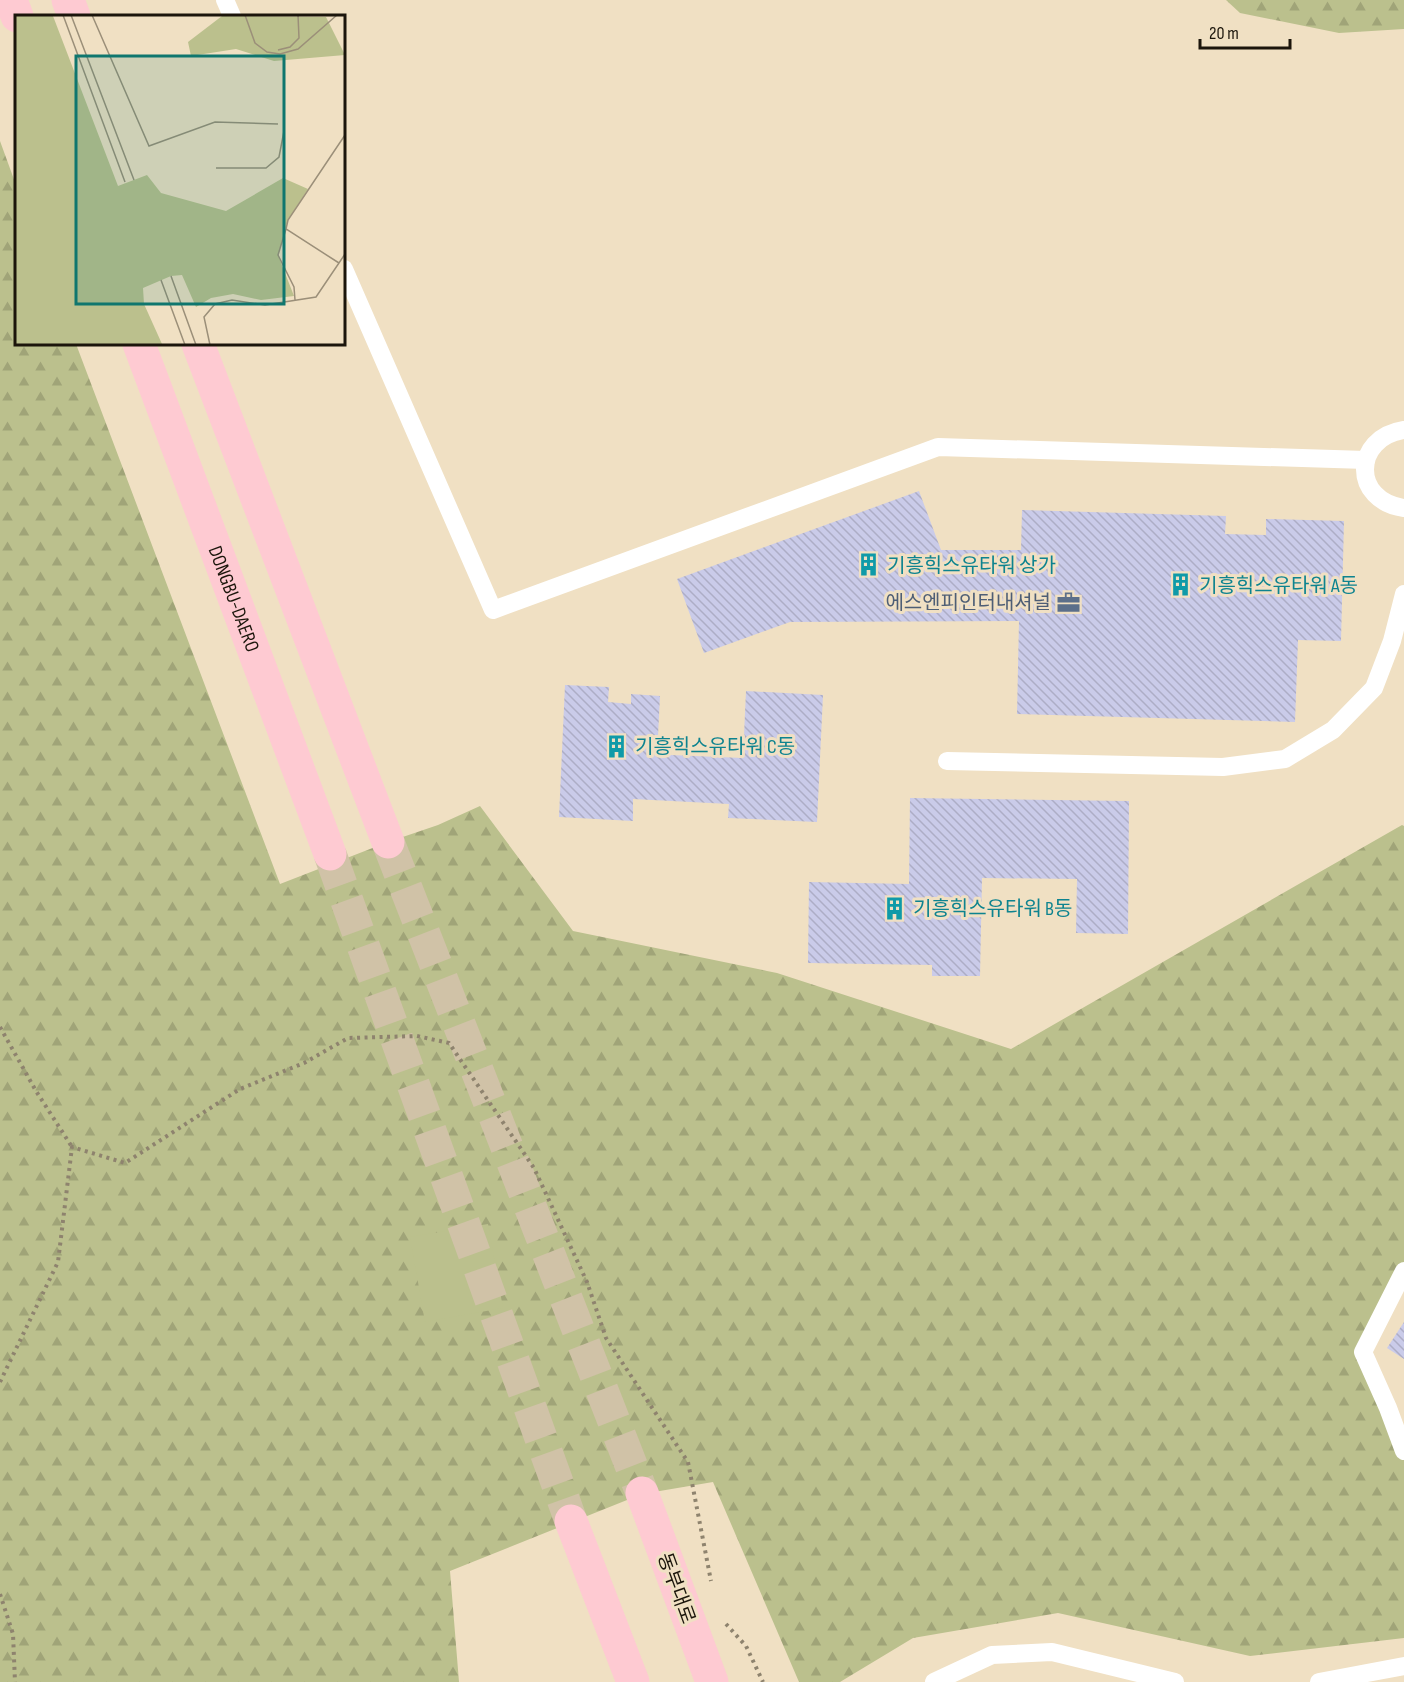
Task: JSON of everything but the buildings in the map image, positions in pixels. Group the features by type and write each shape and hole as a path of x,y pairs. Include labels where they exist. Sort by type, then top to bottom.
{"highway":[{"path":"11,0 17,15"},
{"path":"68,0 74,15"},
{"name":"DONGBU-DAERO","path":"139,345 330,854"},
{"path":"198,345 388,842"},
{"name":"동부대로","path":"642,1494 712,1682"},
{"path":"571,1521 633,1682"}],"lane":[{"path":"225,0 232,15"},
{"path":"345,272 493,610 938,447 1366,460"},
{"path":"1404,430 1392,432 1380,438 1371,448 1366,460 1365,472 1374,494 1383,502 1404,508"},
{"path":"947,761 1223,767 1285,759 1333,730 1374,688 1392,641 1404,594"},
{"path":"1404,1271 1363,1352 1404,1451"},
{"path":"934,1682 992,1655 1052,1652 1175,1682"},
{"path":"1319,1682 1404,1666"}],"path":[{"path":"0,1027 72,1147 58,1262 0,1382"},
{"path":"72,1147 125,1162 240,1089 304,1063 348,1038 417,1036 449,1043 534,1168 587,1282 606,1338 688,1462 713,1589"},
{"path":"0,1594 13,1634 15,1682"},
{"path":"722,1620 746,1646 763,1682"}],"green space":[{"path":"1226,0 1404,0 1404,29 1339,33 1240,13"},
{"path":"0,141 15,182 15,345 76,345 280,884 438,825 480,806 573,931 777,973 1011,1049 1402,825 1404,826 1404,1271 1363,1352 1404,1451 1404,1638 1250,1656 1058,1613 913,1638 840,1682 799,1682 713,1482 642,1494 450,1571 459,1682 0,1682"},
{"path":"488,1224 503,1308 425,1322 410,1237"}],"tunnel":[{"path":"388,842 642,1493"},
{"path":"330,854 571,1521"}],"place":[{"name":"기흥힉스유타워 상가","path":"869,565"},
{"name":"기흥힉스유타워 A동","path":"1181,585"},
{"name":"에스엔피인터내셔널","path":"1069,602"},
{"name":"기흥힉스유타워 C동","path":"617,746"},
{"name":"기흥힉스유타워 B동","path":"895,908"}]}
